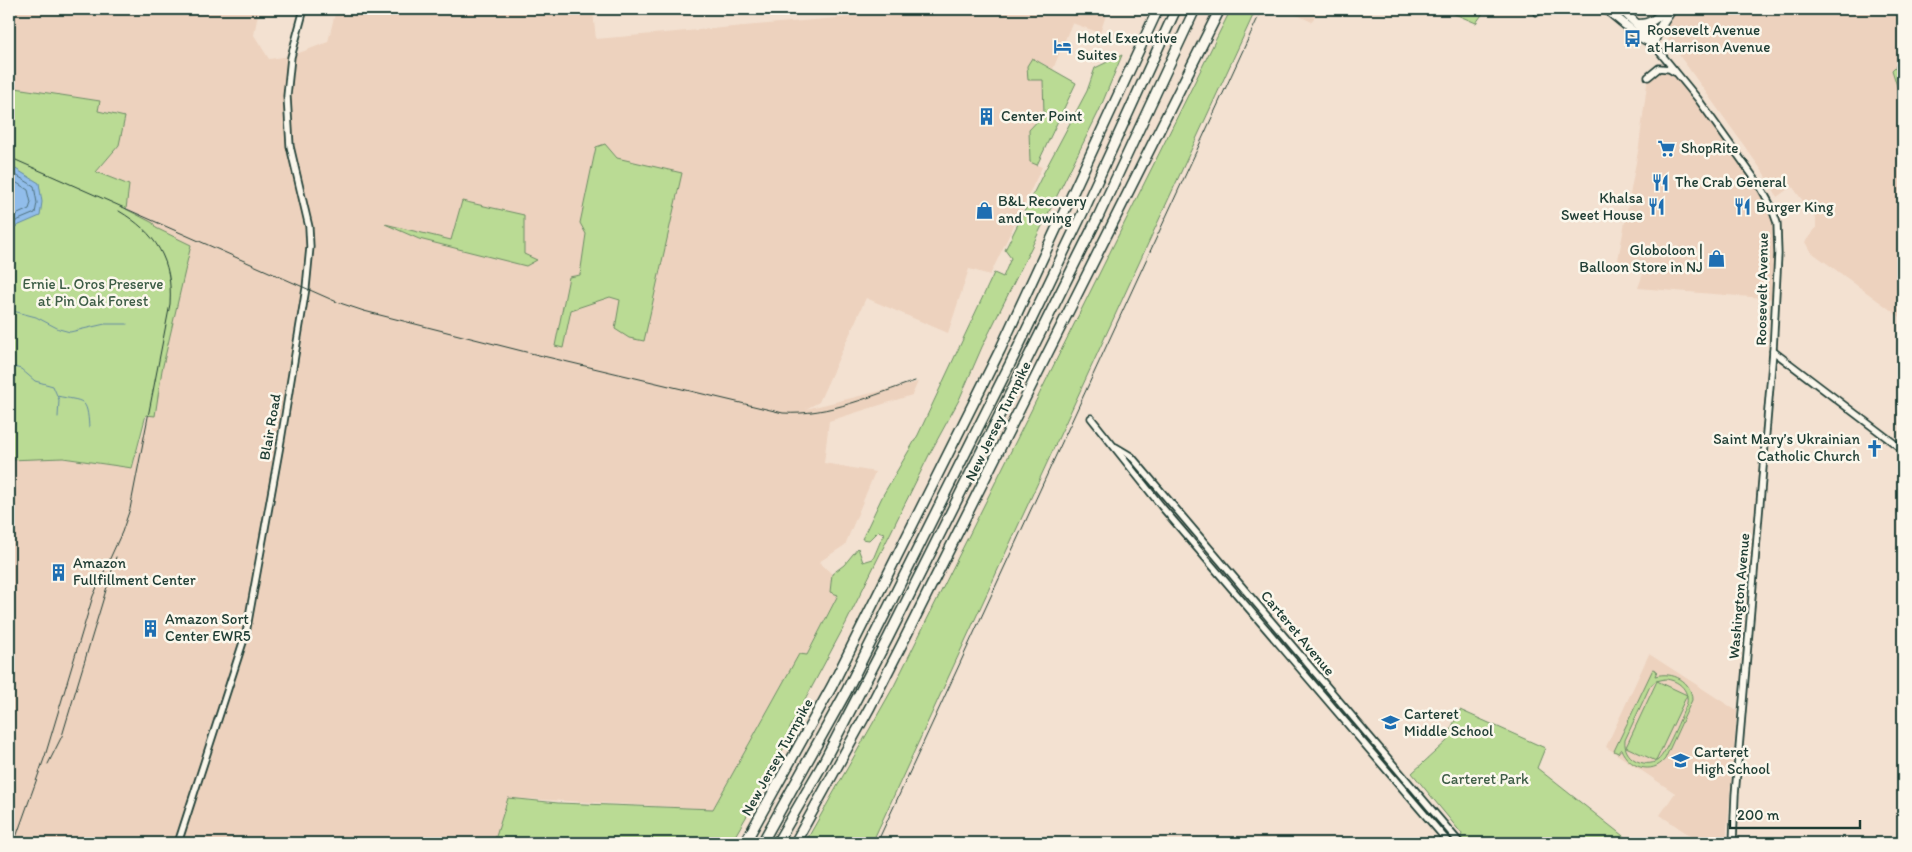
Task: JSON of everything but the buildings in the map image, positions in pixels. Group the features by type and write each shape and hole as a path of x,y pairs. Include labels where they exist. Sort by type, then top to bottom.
{"highway":[{"name":"New Jersey Turnpike","path":"744,843 836,678 1004,342 1158,9"},
{"name":"New Jersey Turnpike","path":"762,843 846,692 1006,373 1071,238 1176,9"},
{"name":"New Jersey Turnpike","path":"777,843 821,767 989,437 1098,218 1194,9"},
{"name":"New Jersey Turnpike","path":"795,843 870,707 1220,9"}],"main road":[{"name":"Roosevelt Avenue","path":"1606,9 1640,38 1653,44"},
{"name":"Roosevelt Avenue","path":"1621,9 1646,32 1653,44"},
{"path":"1638,24 1653,21 1666,9"},
{"path":"1653,44 1659,29 1672,9"}],"street":[{"name":"Blair Road","path":"178,843 246,633 306,288 310,247 309,227 290,146 287,96 291,58 304,9"},
{"name":"Roosevelt Avenue","path":"1653,44 1681,78 1760,186 1771,206 1776,223 1778,254 1773,351 1903,450"},
{"path":"1648,77 1654,71 1665,68 1681,78"},
{"name":"Washington Avenue","path":"1733,843 1773,351"},
{"name":"Carteret Avenue","path":"1091,418 1162,506 1449,843"},
{"name":"Carteret Avenue","path":"1112,444 1131,456 1460,843"}],"shaded area":[{"path":"9,9 259,9 254,35 269,59 291,56 328,42 336,9 581,9 593,12 596,39 860,16 860,9 1108,9 1100,33 1072,23 1053,69 1032,58 1043,80 1044,114 1029,130 1030,162 1042,167 990,275 969,269 948,333 866,298 819,402 806,409 918,382 912,395 829,421 824,463 875,472 845,545 819,562 832,574 830,591 838,595 806,656 799,654 713,809 508,798 606,843 9,843 9,460 63,458 132,468 162,371 126,209 128,185 96,172 119,145 98,111 100,101 9,87"},
{"path":"1284,9 1318,9 1312,22"},
{"path":"1637,9 1903,9 1903,59 1892,70 1903,105 1903,319 1810,251 1805,242 1816,228 1816,219 1792,186 1777,197 1763,172 1654,20"},
{"path":"1665,68 1681,78 1760,186 1777,223 1776,299 1638,288 1643,274 1618,260 1639,146 1648,77"},
{"name":"Carteret High School","path":"1649,654 1737,711 1726,843 1701,843 1660,815 1675,793 1606,747"}],"green space":[{"path":"1231,9 1256,9 872,843 805,843 894,686"},
{"path":"1443,9 1486,9 1476,23"},
{"path":"1122,55 1099,111 982,347 959,400 929,455 846,623 790,728 790,735 770,776 731,843 494,843 508,798 558,803 713,809 799,654 807,655 838,595 830,592 832,574 844,565 858,548 863,562 873,559 884,533 878,531 869,540 862,539 883,495 918,435 994,273 1003,277 1011,258 1005,250 1087,91 1095,68"},
{"path":"1032,58 1076,83 1037,165 1030,162 1029,130 1044,114 1043,80 1028,80 1027,66"},
{"path":"1903,59 1903,105 1892,70"},
{"name":"Ernie L. Oros Preserve at Pin Oak Forest","path":"9,87 100,101 98,111 125,117 119,145 96,172 129,185 126,209 153,223 156,228 191,245 162,370 155,416 146,415 132,468 63,458 9,460"},
{"path":"605,144 617,158 682,173 644,341 629,338 615,329 620,300 610,297 571,310 563,348 555,346 569,277 580,275 586,234 580,223 596,147"},
{"path":"462,201 524,215 524,254 537,260 526,266 419,239 385,224 451,240"},
{"path":"1653,669 1657,671 1655,676 1675,676 1685,683 1689,688 1692,700 1665,759 1660,764 1654,767 1641,767 1629,761 1621,749 1618,753 1614,751","holes":["1670,680 1682,686 1686,693 1687,703 1669,742 1658,760 1653,763 1638,761 1627,752 1625,740 1650,686 1656,681"]},
{"path":"1657,681 1687,695 1656,761 1626,747"},
{"name":"Carteret Park","path":"1460,710 1545,748 1537,768 1632,843 1464,843 1460,839 1462,834 1412,773 1447,741"}],"water":[{"path":"9,165 39,183 42,202 40,216 10,229"}],"waterway":[{"path":"9,307 13,311 36,317 59,329 70,332 105,324 127,324"},
{"path":"9,358 14,367 21,369 35,381 53,386 59,400 58,417"},
{"path":"57,396 82,402 87,410 89,427"}],"railway":[{"path":"877,843 1262,9"},
{"path":"9,157 337,302 364,311 526,352 783,413 800,413 834,408 915,381"},
{"path":"14,843 45,756 93,596 122,532 130,509 170,304 168,274 160,249 143,229 119,211"},
{"path":"48,764 62,736 116,557"}],"place":[{"name":"Roosevelt Avenue at Harrison Avenue","path":"1633,39"},
{"name":"Hotel Executive Suites","path":"1063,47"},
{"name":"Center Point","path":"987,116"},
{"name":"ShopRite","path":"1667,148"},
{"name":"The Crab General","path":"1661,182"},
{"name":"Khalsa Sweet House","path":"1657,207"},
{"name":"Burger King","path":"1742,207"},
{"name":"B&L Recovery and Towing","path":"984,210"},
{"name":"Globoloon | Balloon Store in NJ","path":"1717,259"},
{"name":"Saint Mary’s Ukrainian Catholic Church","path":"1874,448"},
{"name":"Amazon Fullfillment Center","path":"59,572"},
{"name":"Amazon Sort Center EWR5","path":"151,628"},
{"name":"Carteret Middle School","path":"1390,723"},
{"name":"Carteret High School","path":"1680,761"}]}
